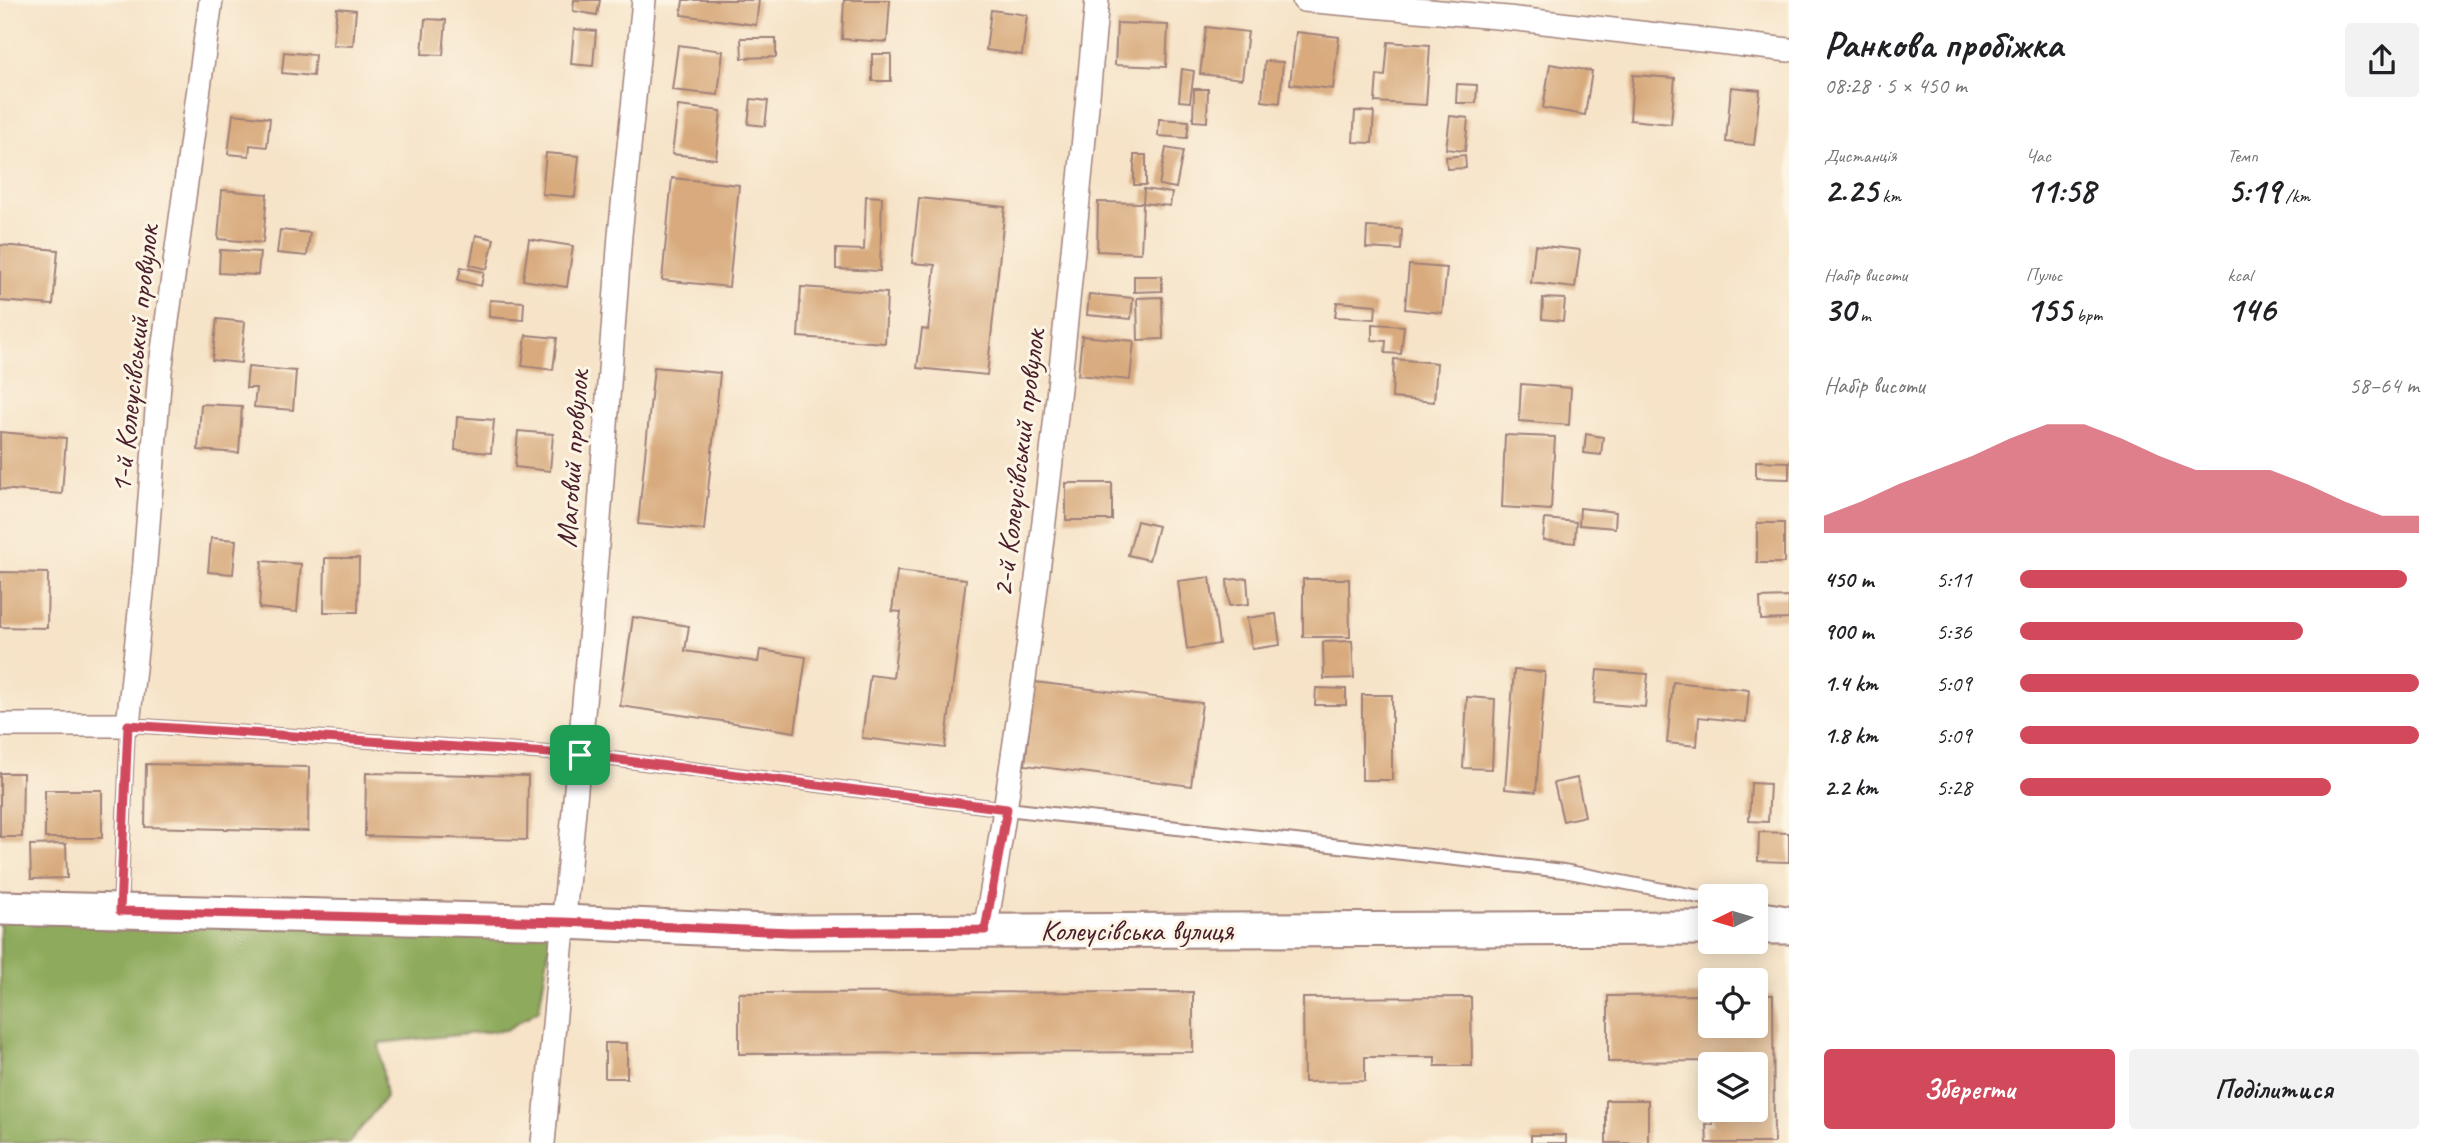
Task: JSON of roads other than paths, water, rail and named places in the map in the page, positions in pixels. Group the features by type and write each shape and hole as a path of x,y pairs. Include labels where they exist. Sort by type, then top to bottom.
{"street":[{"name":"1-й Колеусівський провулок","path":"128,725 144,574 160,372 211,0"},
{"name":"Маговий провулок","path":"564,922 580,755 620,235 644,0"},
{"name":"2-й Колеусівський провулок","path":"985,930 1007,809 1065,356 1097,0"},
{"path":"1304,0 1508,18 1789,50"},
{"path":"0,726 128,725"},
{"name":"Колеусівська вулиця","path":"0,908 564,922 790,932 1698,928"},
{"path":"543,1143 564,922"},
{"path":"1768,928 1789,927"}],"lane":[{"path":"120,911 128,725 580,755 1007,809 1564,871 1698,896"},
{"path":"1768,909 1789,913"}]}
